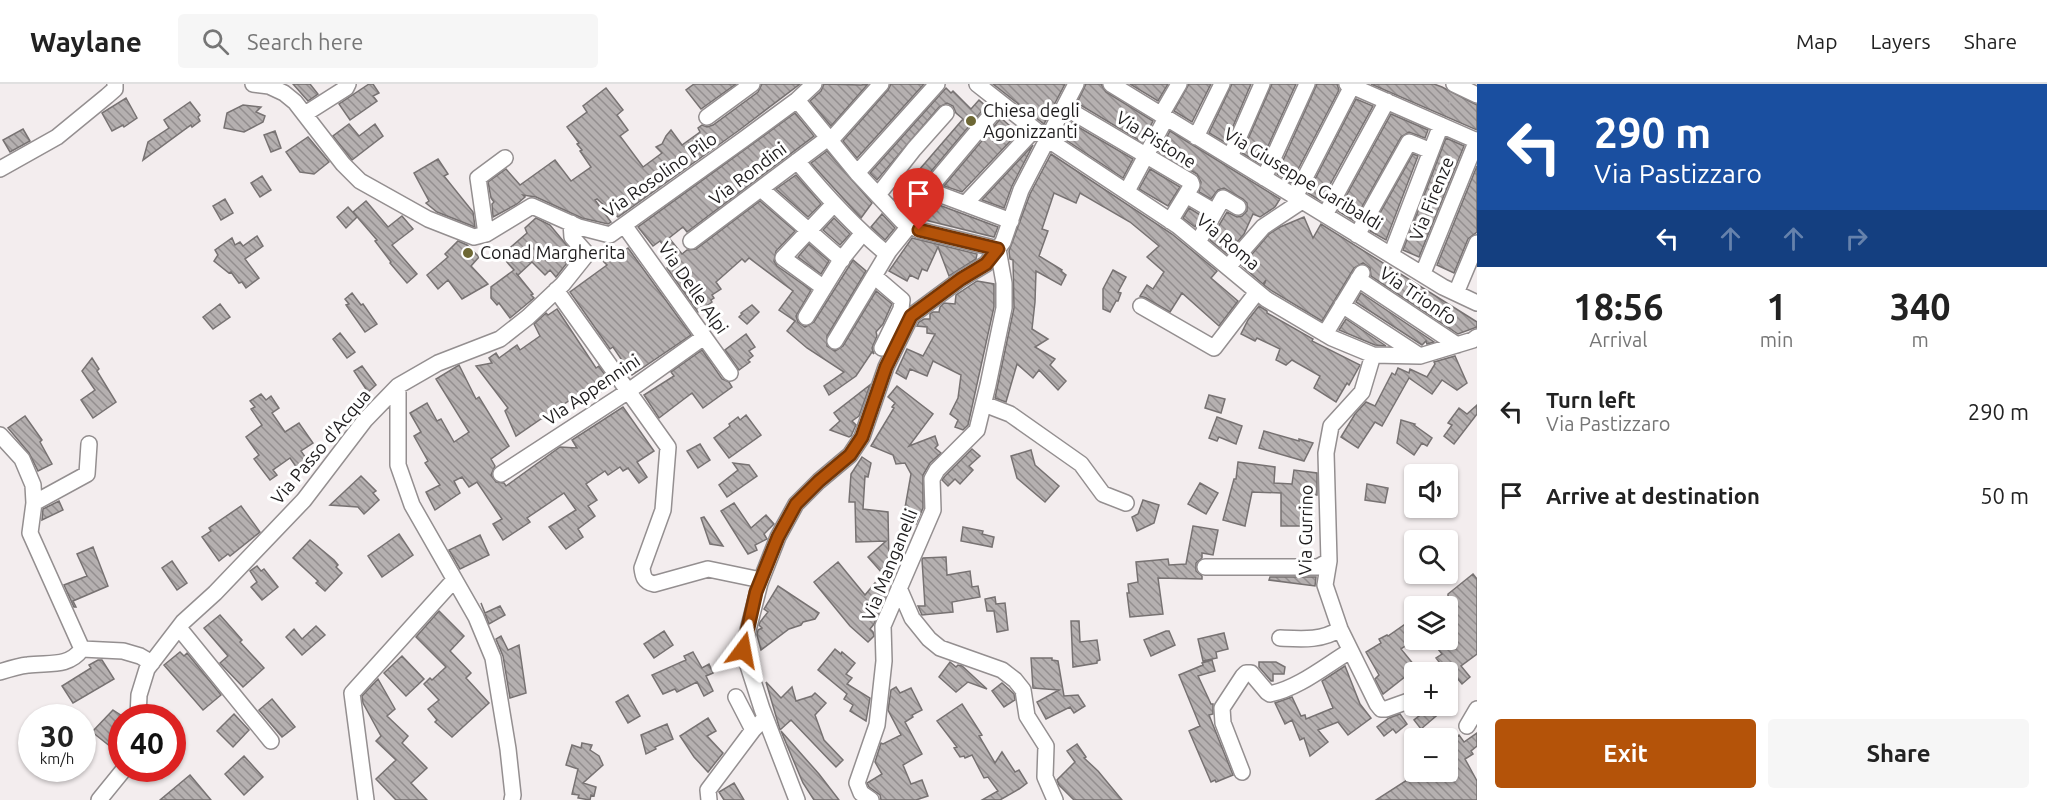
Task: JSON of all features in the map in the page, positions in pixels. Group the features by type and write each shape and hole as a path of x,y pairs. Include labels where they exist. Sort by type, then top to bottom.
{"street":[{"path":"0,169 57,137 115,89 115,84"},
{"path":"253,84 269,86 296,102 343,165 368,186 425,218 467,236 486,234 478,178 505,158"},
{"path":"305,114 346,88 348,84"},
{"path":"707,117 752,84"},
{"name":"Via Rondini","path":"691,241 797,161 829,140 881,84"},
{"path":"857,173 937,84"},
{"path":"965,204 1041,134 1064,106 1076,84"},
{"name":"Via Giuseppe Garibaldi","path":"1111,84 1130,89 1163,117 1391,255 1477,303"},
{"path":"1127,191 1179,84"},
{"path":"1196,137 1222,84"},
{"path":"1230,157 1262,84"},
{"path":"1264,178 1307,84"},
{"path":"1455,84 1477,95"},
{"name":"Via Rosolino Pilo","path":"486,234 532,206 579,227 610,235 797,100 812,85"},
{"name":"Via Roma","path":"981,85 1041,134 1170,220 1266,299 1325,334 1373,355 1420,356 1476,341"},
{"path":"1228,267 1263,227 1298,199 1349,85 1477,140"},
{"path":"797,100 857,173 906,223 919,230 998,249"},
{"path":"1325,215 1387,101"},
{"path":"835,341 928,190 1001,103"},
{"name":"Via Pistone","path":"1064,106 1191,182 1192,185 1170,220"},
{"path":"878,195 946,113"},
{"path":"1391,255 1441,125"},
{"path":"797,800 765,718 743,650 756,592 778,537 796,504 850,455 862,437 886,367 911,316 961,279 986,264 1003,243 1041,134"},
{"name":"Via Firenze","path":"1422,273 1477,140"},
{"name":"Via Firenze","path":"1358,235 1409,142 1431,152"},
{"path":"797,161 833,205 862,234 887,254"},
{"path":"761,189 842,260"},
{"path":"928,190 1011,221"},
{"path":"1186,195 1215,212"},
{"path":"1198,242 1223,198 1238,207"},
{"path":"824,288 783,258 833,205"},
{"name":"Via Passo d'Acqua","path":"138,704 138,695 147,669 179,627 215,593 304,500 365,420 398,386 438,363 500,339 528,317 556,290 587,254 573,237 571,223"},
{"name":"Via Delle Alpi","path":"624,225 730,373"},
{"path":"806,317 842,260 862,234"},
{"path":"1456,293 1477,243"},
{"name":"Via Manganelli","path":"871,800 858,788 858,778 877,725 884,661 883,626 933,510 932,478 937,470 977,430 1004,308 1004,282 998,249"},
{"path":"874,276 902,300 901,309 882,348"},
{"name":"Via Trionfo","path":"1342,305 1360,276 1457,345"},
{"path":"556,290 668,447 663,510 642,568 643,577 649,583 654,584 708,569 761,580"},
{"path":"1141,306 1214,348 1257,292"},
{"path":"1325,334 1342,305 1420,356"},
{"name":"VIa Appennini","path":"501,474 627,392 704,337"},
{"name":"Via Gurrino","path":"1373,355 1362,392 1331,426 1326,453 1329,561 1325,585 1340,629 1377,704 1381,709 1404,702"},
{"path":"398,386 398,465 412,505 476,617 493,658 508,749 512,800"},
{"path":"984,404 1010,414 1081,464 1103,494 1126,502"},
{"path":"0,435 22,459 30,475 34,503 30,533 82,649"},
{"path":"34,503 87,474 89,444"},
{"path":"1205,567 1318,567 1329,561"},
{"path":"366,800 352,693 454,580"},
{"path":"899,588 912,618 940,648 1002,670 1023,690 1027,716 1046,746 1045,777 1055,800"},
{"path":"179,627 271,741"},
{"path":"1280,638 1315,638 1331,635 1340,629"},
{"path":"0,672 30,664 60,663 72,659 82,649 123,651 140,656 152,663"},
{"path":"1242,772 1223,723 1222,708 1243,676 1251,673 1267,692 1277,693 1308,678 1350,651"},
{"path":"736,697 753,730"},
{"path":"1467,726 1477,709"},
{"path":"709,800 708,790 753,730 765,718"},
{"path":"99,800 114,782"}],"path":[{"path":"1441,125 1455,84"}],"building":[{"path":"293,84 310,84 318,94 308,101"},
{"path":"369,84 373,84 379,93 373,96 377,101 350,120 339,104"},
{"path":"694,84 736,84 701,109 686,90"},
{"path":"762,84 800,84 618,217 597,199 595,200 611,222 608,224 582,218 536,197 523,195 525,197 517,204 493,217 492,204 494,202 488,182 506,169 520,185 555,160 571,181 591,167 580,151 582,150 577,144 579,143 567,127 587,112 583,106 606,88 623,110 617,115 628,130 620,136 643,167 662,153 656,147 662,144 671,130 682,145 700,132 698,128 702,125 707,127 713,125 758,92"},
{"path":"824,84 868,84 831,126 810,101 821,91"},
{"path":"891,84 924,84 857,158 843,141"},
{"path":"993,84 1065,84 1044,124"},
{"path":"1086,84 1101,84 1106,92 1153,121 1142,142 1077,103"},
{"path":"1130,84 1168,84 1158,101"},
{"path":"1189,84 1211,84 1192,122 1174,111"},
{"path":"1232,84 1251,84 1226,143 1209,133"},
{"path":"1272,84 1296,84 1260,164 1242,153"},
{"path":"1317,84 1337,84 1339,90 1291,183 1277,174"},
{"path":"1371,84 1434,84 1442,87 1477,105 1477,130"},
{"path":"946,88 951,93 953,91 971,109 979,100 986,106 902,206 894,199 963,119 956,113 953,106 947,103 939,107 877,180 870,173"},
{"path":"126,98 137,118 124,127 123,125 112,131 102,113"},
{"path":"1356,99 1373,106 1321,201 1308,193"},
{"path":"190,102 200,115 198,117 200,121 143,160 148,142 169,128 164,120"},
{"path":"243,105 261,107 256,112 265,116 263,122 244,132 224,128 227,113"},
{"path":"795,113 814,136 687,232 683,227 669,238 682,254 687,250 696,249 760,201 795,231 776,251 774,261 777,266 811,290 796,316 798,322 805,327 814,322 853,260 866,271 827,336 827,346 835,351 843,346 876,291 892,304 883,324 876,332 877,336 872,348 874,354 872,352 856,376 829,395 824,386 844,372 807,348 787,331 795,321 779,310 793,291 749,258 745,262 742,259 716,282 721,289 712,295 714,298 712,302 698,312 667,268 676,262 660,241 653,246 638,227"},
{"path":"1391,114 1428,130 1425,138 1409,132 1401,137 1354,221 1338,211"},
{"path":"1001,118 1018,133 962,192 944,186"},
{"path":"1068,121 1133,159 1123,178 1060,136"},
{"path":"349,124 359,136 375,124 383,136 352,160 333,136"},
{"path":"23,129 30,141 10,152 3,140"},
{"path":"275,131 281,148 271,152 264,135"},
{"path":"1170,131 1280,199 1275,207 1260,217 1253,214 1244,234 1227,254 1210,240 1227,212 1237,217 1242,216 1247,211 1247,203 1224,188 1218,190 1211,199 1199,192 1201,182 1197,174 1159,152"},
{"path":"308,137 329,162 314,174 300,172 286,152"},
{"path":"1446,138 1464,146 1419,257 1403,250"},
{"path":"1033,145 1012,186 1004,208 982,200"},
{"path":"827,151 872,203 861,218 811,163"},
{"path":"1051,154 1172,234 1217,271 1211,278 1238,301 1219,326 1182,293 1170,312 1140,296 1147,285 1153,289 1164,272 1147,257 1159,246 1130,222 1080,193 1076,203 1054,193 1042,229 1048,231 1039,256 1066,275 1061,285 1036,271 1032,329 1048,339 1035,347 1055,359 1050,365 1066,381 1058,390 1039,370 1033,378 1017,364 1006,402 995,398 1014,308 1013,260 1010,259 1009,251 1030,194"},
{"path":"1413,154 1418,156 1386,240 1370,231"},
{"path":"438,159 448,174 444,176 473,212 475,227 437,212 426,203 429,201 414,173"},
{"path":"1477,166 1477,232 1468,239 1454,273 1437,265"},
{"path":"1150,169 1180,187 1168,206 1139,189"},
{"path":"796,175 821,204 808,217 776,189"},
{"path":"262,176 271,190 260,197 251,183"},
{"path":"225,199 233,213 221,220 213,206"},
{"path":"366,201 388,227 402,216 413,229 392,245 417,274 407,283 390,263 375,241 377,240 353,212"},
{"path":"931,202 998,227 994,237 917,218"},
{"path":"348,207 357,217 346,228 337,217"},
{"path":"1189,208 1202,216 1195,227 1183,218"},
{"path":"882,214 895,228 885,240 871,227"},
{"path":"1304,217 1313,238 1321,224 1477,322 1477,327 1458,334 1371,276 1370,268 1363,263 1354,268 1322,321 1272,291 1264,285 1266,280 1263,284 1242,266 1269,234"},
{"path":"536,218 550,225 574,254 556,277 550,270 545,275 532,262 518,275 516,273 534,298 510,318 499,303 497,305 491,298 491,287 514,270 506,261 509,259 504,253 527,233 525,228"},
{"path":"834,218 850,234 840,245 823,230"},
{"path":"257,236 263,246 245,259 259,278 246,288 231,272 229,273 214,261 218,255 215,250 232,238 235,245 240,242 243,246"},
{"path":"912,238 977,254 976,259 949,276 938,247 927,271 922,269 918,279 910,275 907,281 889,271"},
{"path":"458,241 467,245 479,257 471,266 488,284 462,299 448,280 438,289 427,275 448,257 445,254"},
{"path":"809,244 829,261 821,274 798,257"},
{"path":"628,248 691,335 632,375 613,347 610,349 570,292 607,265 603,261 618,250 621,253"},
{"path":"1113,270 1126,277 1118,292 1121,293 1118,301 1110,312 1103,309 1103,289"},
{"path":"977,281 994,284 994,307 968,425 963,430 955,427 958,420 950,414 958,398 961,375 933,361 927,376 910,369 906,379 896,373 907,349 923,356 935,334 927,333 927,327 917,326 919,322 930,319 930,314 939,312 944,303 955,304 956,295"},
{"path":"352,293 377,324 365,332 346,305 349,304 345,299"},
{"path":"1361,293 1434,342 1427,344 1426,341 1422,345 1356,302"},
{"path":"220,304 230,317 213,329 203,317"},
{"path":"752,305 759,312 747,324 739,317"},
{"path":"1259,306 1267,313 1313,339 1312,341 1360,365 1336,402 1314,388 1320,376 1292,360 1286,365 1276,360 1280,349 1257,338 1255,341 1241,334"},
{"path":"557,309 596,368 599,366 612,385 589,399 583,391 550,414 548,418 541,419 516,436 505,411 508,408 476,366 492,363 489,358 496,353 499,358 517,345 520,350 540,336 534,324 546,313 548,315"},
{"path":"1346,319 1386,346 1375,345 1339,330"},
{"path":"340,333 355,352 347,358 333,339"},
{"path":"746,334 755,347 749,351 753,356 748,360 750,362 739,370 725,350"},
{"path":"702,350 722,379 729,382 732,387 703,408 692,393 659,418 644,395 674,376 671,372"},
{"path":"1455,356 1467,383 1457,390 1442,380 1432,394 1409,378 1382,426 1375,422 1358,448 1341,437 1355,414 1366,402 1375,406 1392,373 1395,375 1398,368 1409,373 1410,369 1427,377 1434,362"},
{"path":"92,358 99,369 97,371 116,402 93,418 81,400 95,390 82,371"},
{"path":"459,365 476,399 479,397 509,446 491,459 495,466 491,475 496,482 504,483 506,486 560,447 577,448 572,440 623,407 654,451 637,462 647,477 639,483 628,468 623,471 620,467 608,475 605,471 586,484 597,500 588,506 595,516 578,529 583,537 566,549 549,527 576,510 564,493 527,518 530,522 503,540 493,524 502,519 477,482 469,487 462,477 454,481 460,493 435,510 426,492 440,485 425,463 428,461 414,436 421,432 410,413 427,403 437,421 441,419 454,442 469,432 436,379"},
{"path":"362,366 376,385 368,392 354,371"},
{"path":"870,385 859,416 852,421 856,425 851,436 830,430 840,421 834,413"},
{"path":"897,386 933,414 909,446 935,436 938,445 935,448 941,453 930,463 923,475 923,508 916,524 903,519 911,474 905,463 896,464 893,455 871,446 894,408 892,407 895,403 888,397"},
{"path":"261,394 266,400 271,396 279,408 272,413 285,432 299,423 313,443 301,451 308,461 297,468 290,458 273,470 277,475 270,480 254,459 259,455 246,437 262,425 251,409 255,407 250,401"},
{"path":"1209,395 1225,399 1221,413 1205,408"},
{"path":"1477,405 1477,414 1454,444 1444,436 1452,425 1448,423 1459,408 1467,414"},
{"path":"746,415 761,435 729,458 714,438 738,417 740,420"},
{"path":"25,416 42,440 40,442 52,464 38,471 29,453 8,428"},
{"path":"1217,417 1242,426 1236,444 1219,437 1217,441 1209,438"},
{"path":"1401,420 1415,424 1432,438 1427,446 1422,443 1414,455 1397,443"},
{"path":"1264,431 1313,443 1304,461 1259,448"},
{"path":"700,444 710,460 698,468 687,451"},
{"path":"972,449 980,456 969,466 973,470 960,484 955,479 948,486 942,480"},
{"path":"1031,450 1035,465 1059,486 1045,502 1017,478 1011,456"},
{"path":"862,457 871,463 868,477 865,476 863,509 888,512 889,566 882,573 868,557 886,541 856,542 855,502 849,502 851,474"},
{"path":"1238,462 1275,467 1274,483 1292,484 1294,470 1317,473 1317,495 1311,495 1311,526 1281,526 1281,493 1252,492 1245,526 1223,520 1234,479 1236,479"},
{"path":"733,463 749,465 757,476 727,497 719,485 738,470"},
{"path":"361,476 376,491 373,493 379,500 364,514 358,507 330,505"},
{"path":"1200,483 1218,493 1206,514 1188,504"},
{"path":"1367,484 1388,488 1385,503 1365,500"},
{"path":"1143,500 1159,505 1154,523 1137,531 1132,517 1138,514"},
{"path":"59,501 63,510 42,520 43,509"},
{"path":"734,503 751,528 766,515 774,524 764,534 767,539 755,545 757,550 748,554 721,511"},
{"path":"241,506 260,532 230,556 228,554 219,561 202,537 211,531 209,528"},
{"path":"704,517 723,546 710,544 701,518"},
{"path":"1193,526 1218,530 1213,555 1202,553 1202,558 1196,563 1196,571 1202,579 1158,578 1163,614 1130,617 1127,593 1129,593 1128,584 1138,582 1136,562 1168,559 1169,565 1186,564"},
{"path":"963,527 983,531 982,534 994,537 992,547 961,541"},
{"path":"399,534 413,555 382,577 368,556"},
{"path":"480,535 489,555 460,569 449,550"},
{"path":"310,540 334,560 338,565 336,567 342,573 325,591 316,583 318,581 293,558"},
{"path":"93,547 108,586 73,601 76,607 74,607 64,585 87,576 77,554"},
{"path":"946,557 947,575 970,571 972,587 978,586 980,597 952,602 953,612 922,615 918,606 925,606 922,560 923,558"},
{"path":"172,561 187,583 177,590 162,568"},
{"path":"838,562 865,595 875,583 886,595 870,629 874,636 868,642 850,626 814,582"},
{"path":"257,566 261,571 264,569 278,587 262,600 251,587 257,582 250,571"},
{"path":"1473,574 1477,579 1477,654 1461,666 1470,677 1462,684 1458,679 1458,662 1439,662 1436,658 1442,654 1439,650 1458,650 1458,596 1448,596"},
{"path":"1270,577 1316,577 1315,586 1269,580"},
{"path":"778,586 819,613 815,619 789,629 761,650 757,635 758,630 762,628 759,625 768,612 764,609"},
{"path":"995,597 996,604 1005,603 1008,630 997,632 994,611 987,611 985,599"},
{"path":"481,603 485,613 500,606 505,615 489,624"},
{"path":"439,611 464,636 450,651 471,673 466,678 489,703 452,737 435,722 437,720 428,709 439,700 424,684 446,667 416,637"},
{"path":"220,615 242,640 240,642 264,668 243,687 220,663 228,656 204,628"},
{"path":"1071,621 1079,621 1080,642 1097,640 1100,660 1097,663 1073,667"},
{"path":"1404,625 1404,647 1401,649 1412,662 1404,662 1404,678 1383,694 1375,679 1379,675 1366,652 1381,643 1379,639 1388,636"},
{"path":"316,626 325,635 302,655 286,637 294,629 302,639"},
{"path":"664,631 673,645 654,658 644,644"},
{"path":"1169,631 1175,645 1151,656 1144,640"},
{"path":"1224,633 1228,649 1216,652 1217,658 1203,661 1198,639"},
{"path":"501,636 508,650 519,645 526,693 510,698 503,656 496,639"},
{"path":"835,649 855,663 846,674 852,678 847,684 870,698 866,721 850,711 853,705 844,699 847,694 818,670"},
{"path":"180,652 184,656 187,653 221,695 203,710 164,665"},
{"path":"693,652 702,668 709,664 713,673 706,676 713,691 704,696 697,682 677,692 675,689 663,694 652,675 686,660 684,656"},
{"path":"402,656 424,679 406,696 384,673"},
{"path":"1031,658 1052,658 1058,661 1064,696 1078,695 1085,706 1074,713 1070,707 1046,719 1037,702 1059,690 1033,688"},
{"path":"102,660 114,679 73,703 62,686 91,668 89,665"},
{"path":"1212,660 1215,671 1198,676 1213,704 1213,714 1209,715 1233,775 1216,782 1215,780 1211,782 1189,731 1200,726 1179,675"},
{"path":"950,662 956,667 962,666 987,689 968,682 956,692 939,677"},
{"path":"1259,662 1276,662 1285,667 1284,674 1273,674 1273,681 1271,681 1259,667"},
{"path":"1345,666 1360,704 1371,718 1348,735 1338,722 1318,730 1328,742 1310,756 1304,738 1300,740 1292,720 1285,724 1275,703 1292,697 1301,716 1305,715 1306,719 1333,708 1322,681"},
{"path":"378,679 395,709 387,716 408,736 402,743 427,768 411,783 427,800 396,800 376,779 396,760 376,741 381,736 363,703 362,696"},
{"path":"766,682 781,698 792,687 796,701 815,693 826,703 815,715 824,740 843,760 836,767 791,720 780,730"},
{"path":"1002,683 1014,694 1015,700 1004,707 992,691"},
{"path":"896,687 900,693 911,688 922,710 905,722 922,754 903,765 911,784 922,780 928,796 916,800 881,800 880,795 867,783 882,774 875,762 881,743 901,735 888,710 891,690"},
{"path":"628,695 640,716 628,723 616,702"},
{"path":"272,699 295,727 282,737 259,710"},
{"path":"962,704 982,735 979,736 995,763 1002,752 1015,772 1019,770 1027,783 1000,800 982,800 998,791 988,777 984,778 972,755 965,758 960,757 954,748 957,747 937,721"},
{"path":"234,714 249,730 233,747 217,731"},
{"path":"1400,714 1407,724 1396,733 1393,729 1384,736 1377,727 1389,718"},
{"path":"108,715 108,745 96,735 96,728"},
{"path":"1419,716 1436,716 1422,728 1414,720"},
{"path":"708,718 716,731 707,736 723,753 708,772 694,757 680,736"},
{"path":"667,724 673,739 646,754 641,735"},
{"path":"781,731 839,800 814,800 803,783"},
{"path":"1477,733 1477,746 1471,751 1473,754 1465,759 1477,781 1477,800 1376,800 1404,782 1458,782 1458,736 1464,742"},
{"path":"582,743 592,745 590,750 599,756 603,765 583,783 596,787 594,796 591,795 590,800 578,798 579,795 572,794 578,769 566,765 572,745 581,748"},
{"path":"1077,744 1086,757 1084,758 1122,800 1074,800 1059,785 1057,780 1075,762 1067,751"},
{"path":"244,756 263,777 244,795 225,774"},
{"path":"190,775 211,800 160,800 182,782 186,782 186,778"},
{"path":"734,783 744,800 724,800 719,792"}],"place":[{"name":"Chiesa degli Agonizzanti","path":"971,121"},
{"name":"Conad Margherita","path":"468,253"}],"route":[{"path":"743,650 756,592 778,537 796,504 850,455 862,437 886,367 911,316 961,279 986,264 998,249 919,230"}]}
